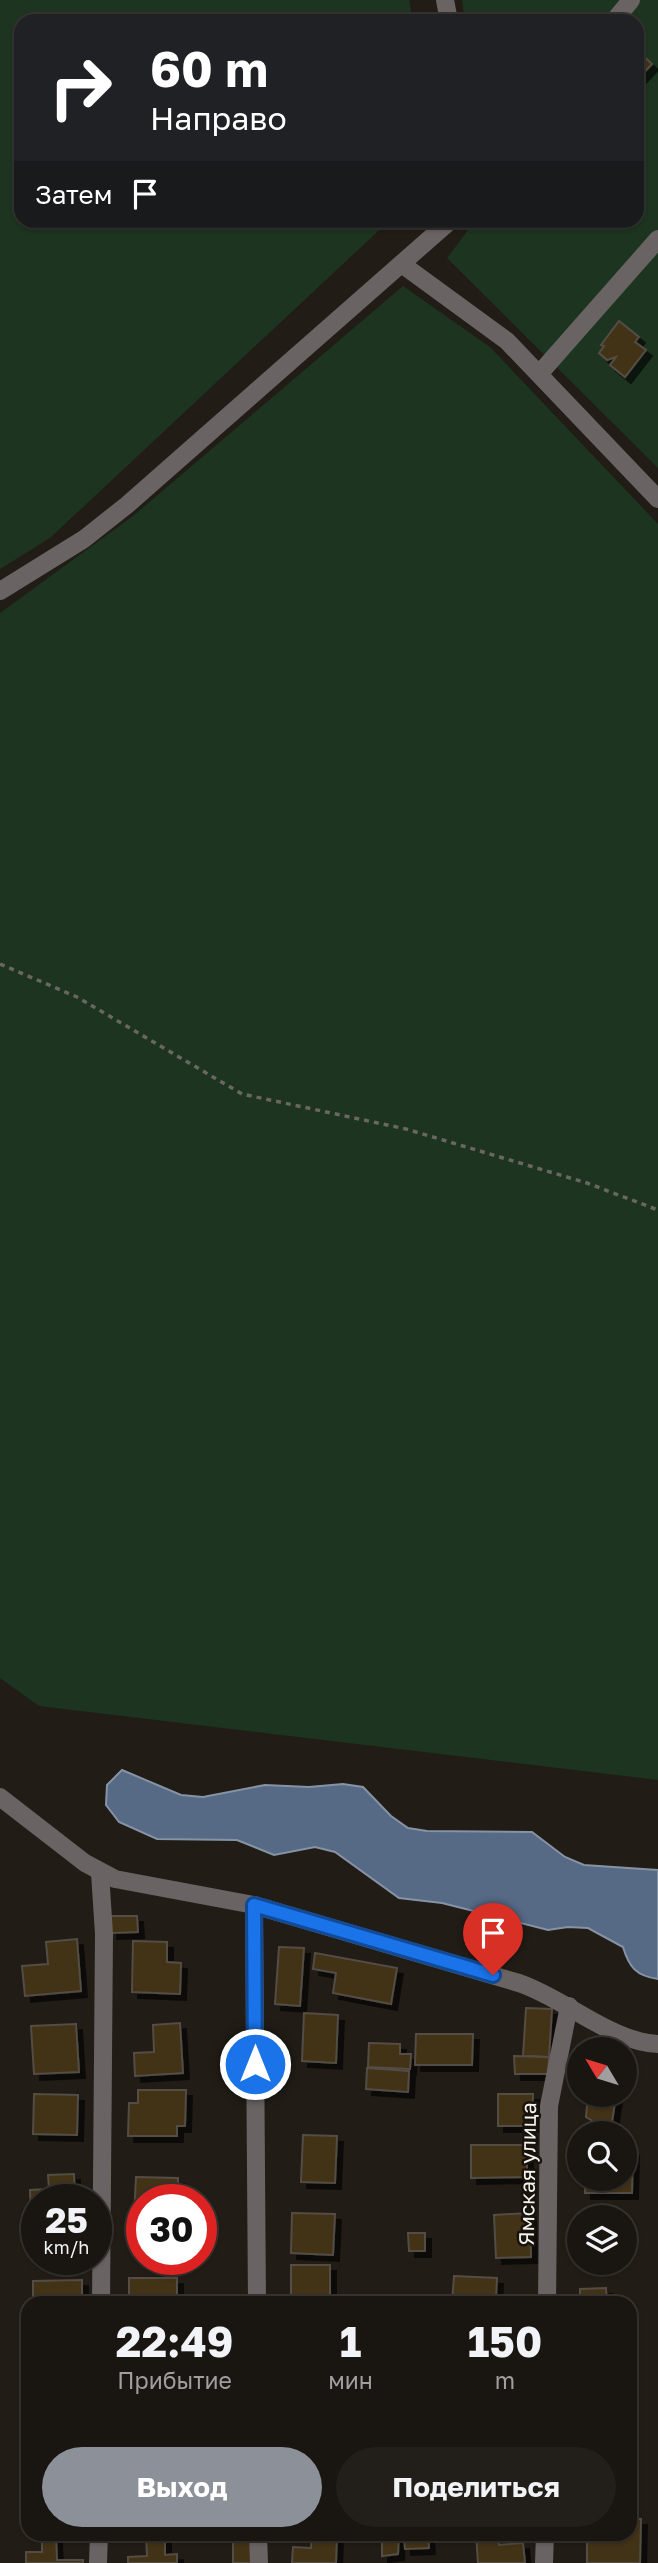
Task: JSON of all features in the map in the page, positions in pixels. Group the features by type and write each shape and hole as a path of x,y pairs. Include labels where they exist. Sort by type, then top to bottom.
{"street":[{"path":"620,14 631,0"},
{"path":"0,591 84,538 127,505 442,228"},
{"path":"540,373 658,239"},
{"path":"403,265 507,341 658,498"},
{"path":"0,1797 100,1873 115,1879 254,1905 519,1983 625,2036 643,2043 658,2044"},
{"path":"100,1873 104,1934 101,2296"},
{"path":"254,1905 257,2296"},
{"name":"Ямская улица","path":"547,2296 549,2106 569,2006"},
{"path":"99,2541 99,2563"},
{"path":"258,2541 259,2563"},
{"path":"544,2563 545,2541"}],"path":[{"path":"0,964 77,997 242,1094 406,1129 587,1183 658,1210"}],"green space":[{"path":"0,0 409,0 412,14 14,14 14,228 382,228 50,538 0,569"},
{"path":"462,0 658,0 658,468 447,258 470,228 644,228 644,14 464,14"},
{"path":"403,286 490,347 658,524 658,1780 39,1706 0,1678 0,613 133,516"}],"water":[{"path":"122,1770 181,1795 203,1797 265,1785 309,1787 343,1784 363,1787 391,1816 408,1828 427,1831 532,1832 565,1857 584,1865 658,1870 658,1979 639,1973 631,1965 623,1947 588,1928 548,1930 442,1903 399,1898 335,1852 315,1847 274,1855 237,1840 157,1839 119,1822 106,1805 107,1785"}],"building":[{"path":"644,57 652,64 644,73"},
{"path":"619,321 639,337 635,342 646,350 625,377 610,365 616,357 607,360 599,353 604,346 601,345"},
{"path":"111,1916 137,1916 138,1932 111,1933"},
{"path":"77,1939 81,1991 25,1996 22,1966 48,1964 46,1942"},
{"path":"133,1941 167,1942 167,1962 181,1963 180,1994 132,1992"},
{"path":"279,1947 304,1948 300,2006 275,2004"},
{"path":"315,1953 397,1968 391,2004 333,1993 336,1973 313,1969"},
{"path":"526,2008 552,2009 549,2057 523,2056"},
{"path":"304,2013 338,2015 336,2063 302,2061"},
{"path":"180,2023 183,2073 135,2076 134,2053 154,2052 153,2025"},
{"path":"76,2024 79,2072 34,2074 31,2026"},
{"path":"416,2034 473,2034 472,2065 415,2065"},
{"path":"369,2043 400,2044 400,2054 411,2054 410,2069 368,2067"},
{"path":"514,2056 549,2057 548,2074 515,2074"},
{"path":"367,2068 409,2071 408,2092 366,2089"},
{"path":"138,2090 186,2090 185,2126 177,2126 177,2136 128,2136 129,2103 138,2103"},
{"path":"34,2094 78,2095 77,2135 33,2134"},
{"path":"498,2094 533,2094 532,2126 498,2126"},
{"path":"587,2107 614,2107 612,2121 593,2121 586,2117"},
{"path":"303,2135 337,2136 335,2183 301,2182"},
{"path":"471,2145 527,2145 527,2177 471,2178"},
{"path":"74,2174 74,2184 49,2184 48,2175"},
{"path":"136,2177 178,2178 178,2184 136,2184"},
{"path":"585,2191 632,2191 632,2193"},
{"path":"292,2213 335,2214 333,2255 291,2253"},
{"path":"530,2213 531,2257 496,2258 494,2215"},
{"path":"408,2233 425,2233 425,2251 409,2251"},
{"path":"291,2265 330,2265 330,2296 291,2296"},
{"path":"454,2276 497,2278 496,2296 453,2296"},
{"path":"129,2278 177,2278 177,2296 129,2296"},
{"path":"82,2280 82,2296 33,2296 33,2281"},
{"path":"606,2288 607,2296 580,2296 580,2289"},
{"path":"637,2519 641,2519 640,2563 587,2563 587,2541 637,2541"},
{"path":"42,2541 56,2541 57,2560 83,2560 83,2563 26,2563 26,2552 42,2552"},
{"path":"146,2541 165,2541 165,2555 177,2554 177,2563 128,2563 128,2557 147,2556"},
{"path":"233,2541 254,2541 254,2563 233,2563"},
{"path":"312,2541 337,2541 336,2563 292,2563 293,2547 311,2548"},
{"path":"382,2541 399,2541 398,2554 382,2556"},
{"path":"404,2541 428,2541 429,2548 405,2549"},
{"path":"476,2541 499,2541 499,2545 523,2543 525,2563 478,2563"}],"route":[{"path":"255,2064 254,1905 493,1975"}]}
